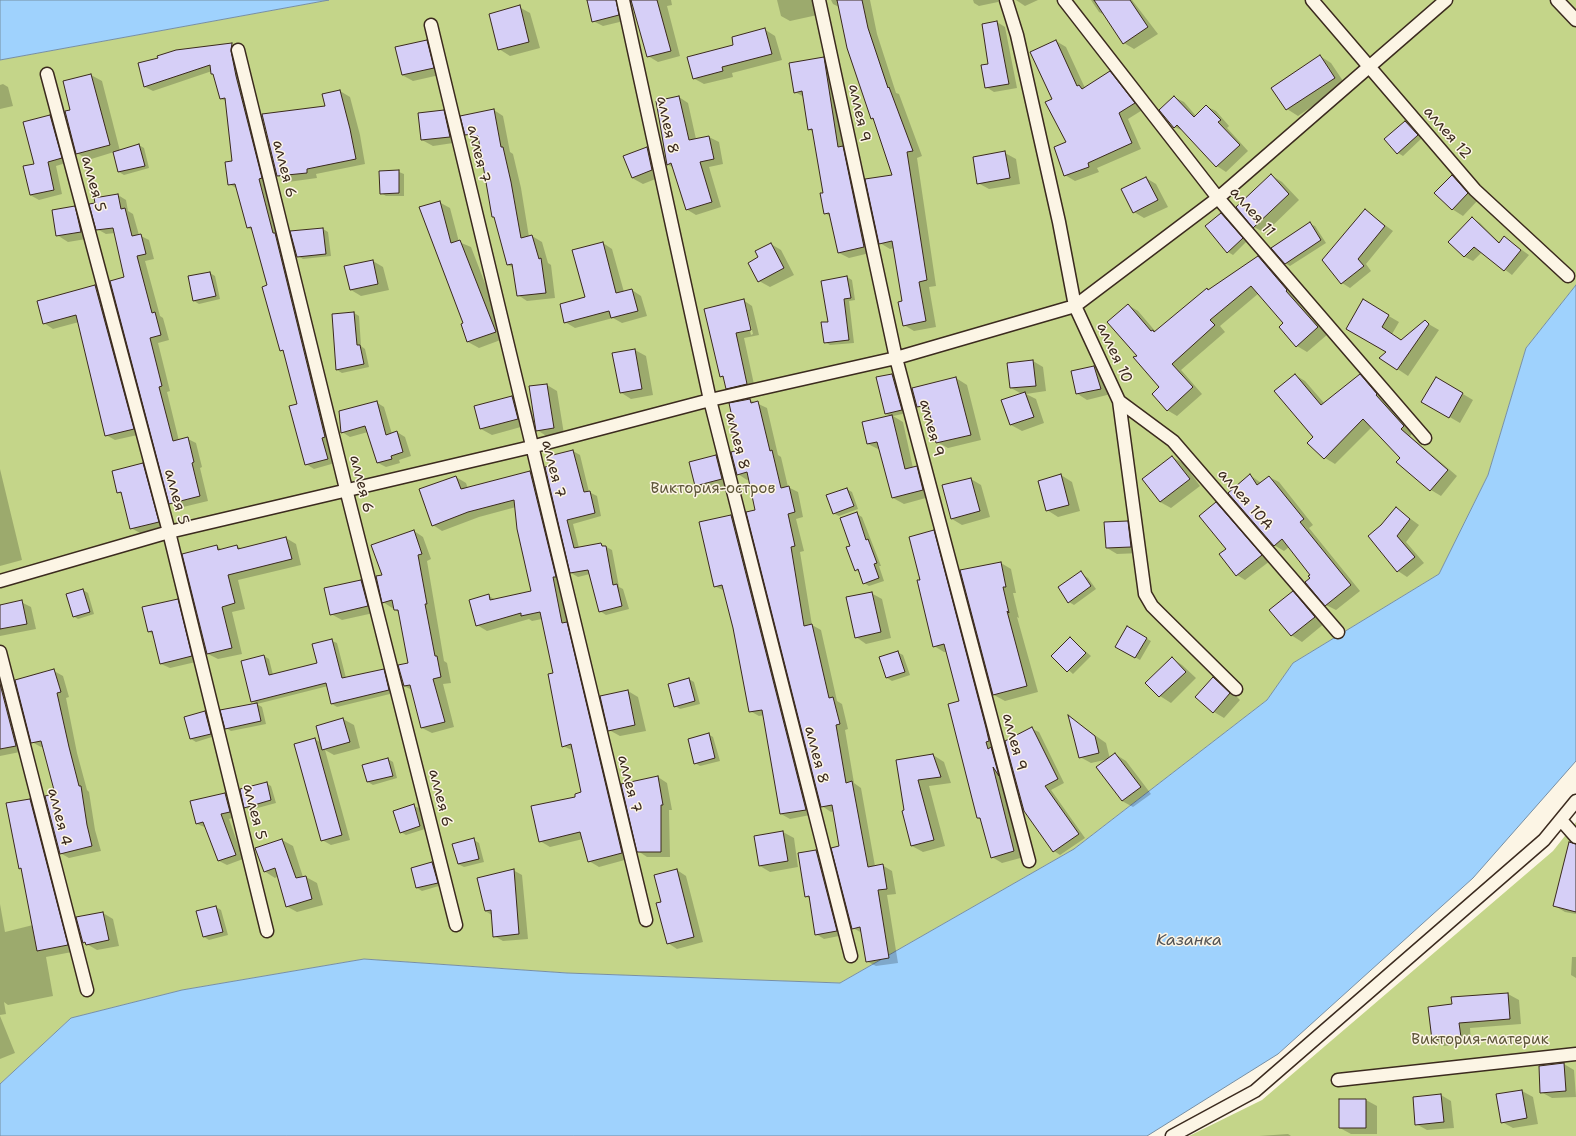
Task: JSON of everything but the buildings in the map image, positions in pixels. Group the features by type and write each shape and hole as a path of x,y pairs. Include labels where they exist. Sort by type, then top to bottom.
{"lane":[{"name":"аллея 8","path":"623,0 710,400 851,956"},
{"name":"аллея 9","path":"818,0 896,358 1029,861"},
{"name":"аллея 10","path":"1006,0 1017,35 1059,222 1075,306 1119,401 1145,594 1152,606 1236,689"},
{"name":"аллея 11","path":"1064,0 1218,198 1425,438"},
{"name":"аллея 12","path":"1312,0 1475,190 1568,276"},
{"path":"0,581 169,532 346,489 531,447 710,400 896,358 1075,306 1218,198 1368,66 1446,0"},
{"path":"1557,0 1576,20"},
{"name":"аллея 7","path":"431,25 531,447 646,920"},
{"name":"аллея 6","path":"238,50 346,489 456,925"},
{"name":"аллея 5","path":"47,74 169,532 267,931"},
{"name":"аллея 10А","path":"1119,401 1172,441 1338,632"},
{"name":"аллея 4","path":"0,652 87,990"},
{"path":"1172,1136 1255,1091 1544,840 1576,801"},
{"path":"1561,820 1576,837"},
{"path":"1338,1080 1576,1054"}],"green space":[{"name":"Виктория-остров","path":"329,0 1576,0 1576,285 1526,348 1488,475 1439,574 1293,663 1267,700 1074,849 840,983 567,973 364,959 182,990 71,1018 0,1084 0,60"},
{"name":"Виктория-материк","path":"1576,822 1576,1136 1189,1136 1262,1100 1553,851"}],"water":[{"path":"0,0 329,0 0,60"},
{"name":"Казанка","path":"1576,285 1576,761 1473,878 1278,1054 1147,1136 0,1136 0,1084 71,1018 182,990 364,959 567,973 840,983 1074,849 1267,700 1293,663 1439,574 1488,475 1526,348"}]}
